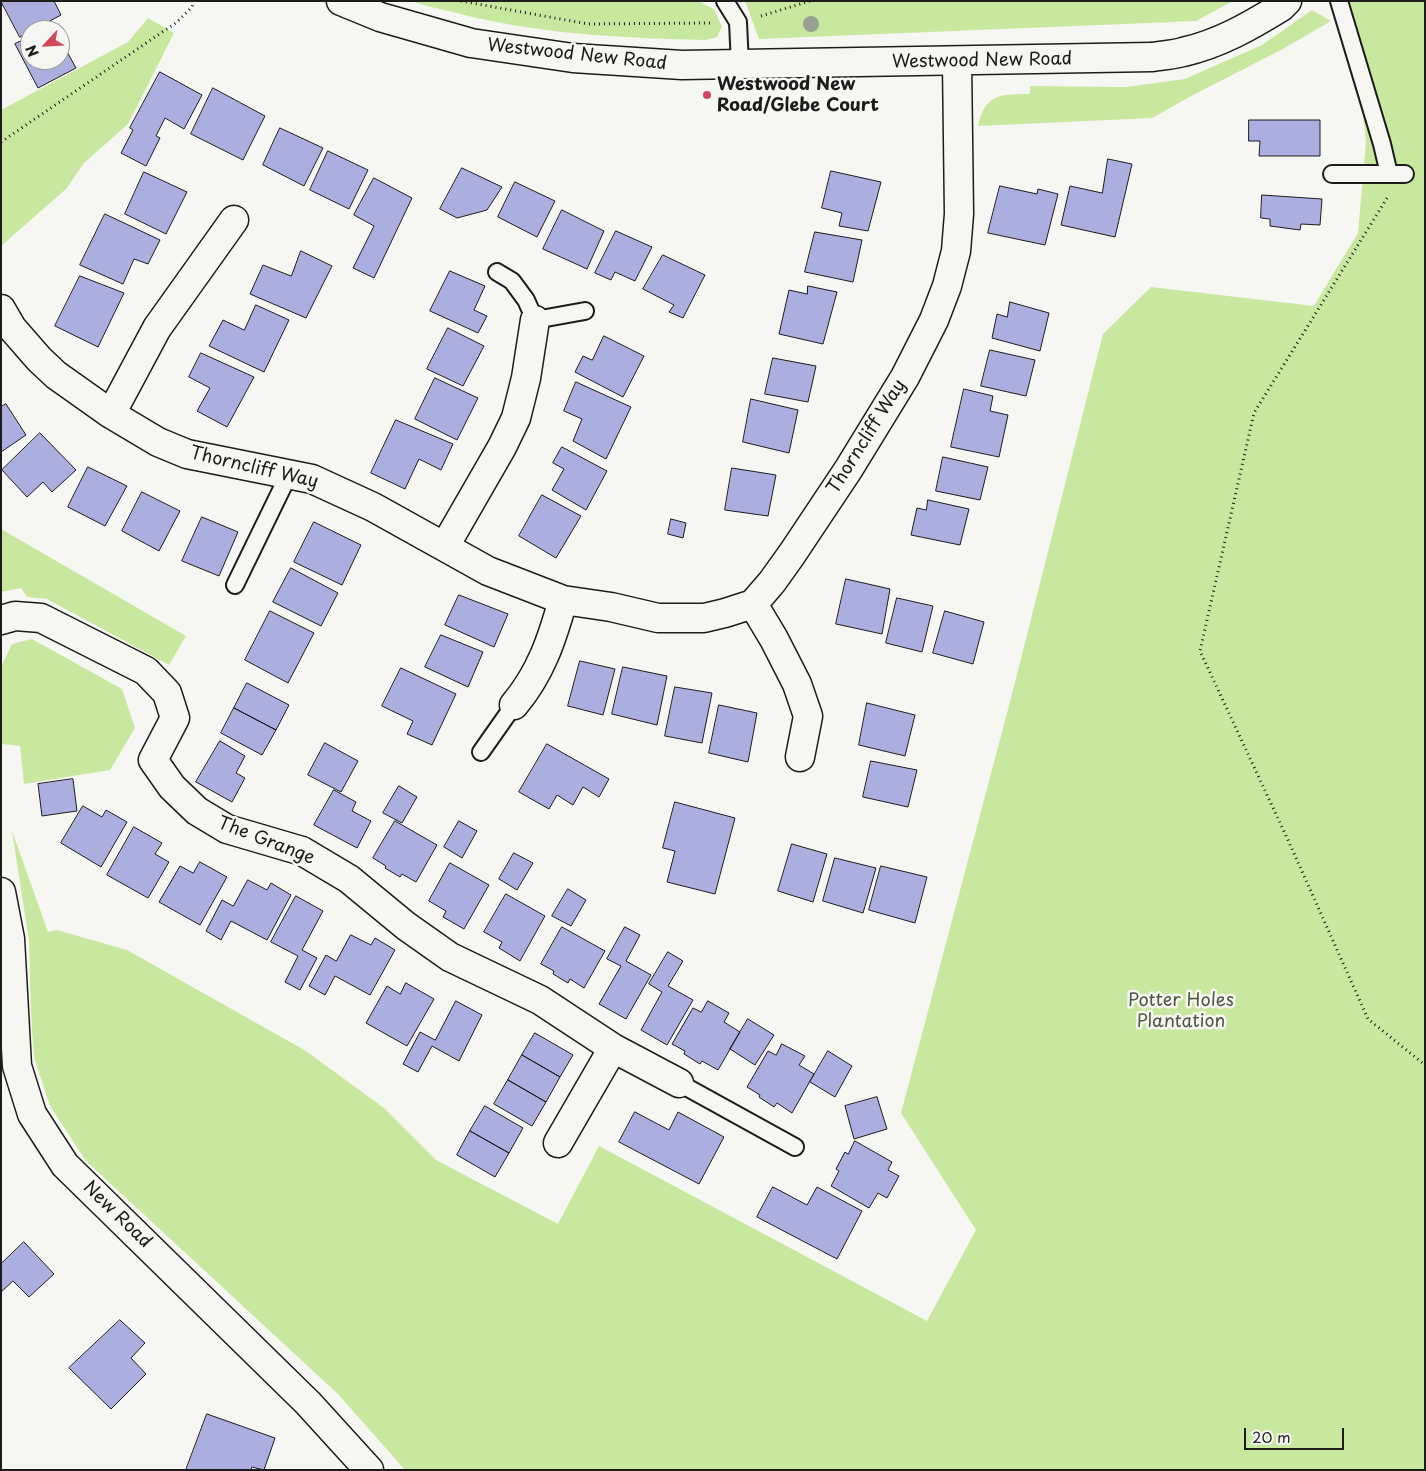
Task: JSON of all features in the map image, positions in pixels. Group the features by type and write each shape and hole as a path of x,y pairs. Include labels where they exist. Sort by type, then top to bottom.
{"street":[{"name":"Westwood New Road","path":"341,1 380,17 471,44 573,58 682,66 1152,57 1183,53 1212,44 1234,34 1281,7 1287,1"},
{"name":"Thorncliff Way","path":"1,310 12,328 56,375 110,414 158,442 186,454 312,478 373,507 488,571 563,600 611,607 658,618 688,619 711,616 753,604 772,582 859,453 905,378 934,320 947,286 956,251 959,214 957,62"},
{"path":"110,414 157,328 234,220"},
{"path":"445,546 516,418 526,378 535,320"},
{"path":"514,704 526,691 545,658 563,600"},
{"path":"753,604 797,684 808,716 800,757"},
{"name":"The Grange","path":"1,620 15,616 41,618 146,671 167,693 175,718 153,760 172,788 197,811 227,829 302,851 349,879 406,926 450,957 540,1000 613,1048 679,1083"},
{"name":"New Road","path":"1,892 10,939 9,1068 32,1114 66,1165 308,1403 369,1470"},
{"path":"558,1143 613,1048"}],"lane":[{"path":"725,1 738,22 740,65"},
{"path":"1339,1 1382,144 1388,174"},
{"path":"1332,174 1405,174"},
{"path":"497,272 512,281 526,300 535,320 585,311"},
{"path":"234,586 289,474"},
{"path":"481,752 514,704"},
{"path":"679,1083 795,1147"}],"path":[{"path":"1,142 177,22 192,7 194,1"},
{"path":"461,1 588,24 738,22 810,1"},
{"path":"1388,174 1387,199 1254,413 1200,652 1288,840 1368,1019 1425,1066"}],"green space":[{"path":"412,1 698,1 714,9 722,27 717,37 705,40 578,34 484,19"},
{"path":"745,1 1233,1 1196,21 759,39"},
{"name":"Potter Holes Plantation","path":"1350,1 1425,1 1425,1470 405,1470 338,1394 86,1161 50,1106 34,1057 29,941 12,831 48,932 57,930 127,950 306,1051 384,1108 436,1160 558,1224 599,1146 927,1321 976,1230 901,1113 1011,698 1103,334 1151,287 1314,306 1358,233 1366,142"},
{"path":"1312,10 1331,21 1281,50 1152,118 978,126 985,108 995,98 1010,94 1030,94 1030,86 1126,87 1185,79 1262,45"},
{"path":"148,18 174,33 128,124 84,163 66,189 1,246 1,110 128,42"},
{"path":"1,529 186,636 169,665 47,599 27,597 21,588 1,592"},
{"path":"32,639 122,689 135,728 110,770 24,784 20,746 2,744 1,667 12,644"}],"building":[{"path":"1,1 54,1 61,15 52,20 20,20 20,37"},
{"path":"20,42 20,54 15,44"},
{"path":"70,57 76,68 38,88 29,70 70,70"},
{"path":"160,72 202,95 184,129 165,118 156,136 160,138 146,166 121,153 133,130 130,128"},
{"path":"213,88 265,116 243,160 191,134"},
{"path":"1249,120 1320,120 1320,156 1259,156 1260,141 1249,141"},
{"path":"280,128 323,148 304,186 263,165"},
{"path":"328,151 368,170 349,209 310,190"},
{"path":"1108,159 1132,164 1115,237 1061,225 1070,186 1102,193"},
{"path":"462,168 502,187 487,210 457,218 440,209"},
{"path":"831,171 881,182 868,231 839,226 842,213 822,208"},
{"path":"144,172 187,192 166,234 125,214"},
{"path":"374,178 412,198 374,278 353,268 374,226 354,215"},
{"path":"515,182 555,201 537,237 498,217"},
{"path":"1000,186 1037,194 1038,189 1058,194 1045,245 988,233"},
{"path":"1262,195 1322,199 1320,225 1301,224 1300,230 1270,226 1270,219 1261,218"},
{"path":"562,210 604,231 587,269 543,249"},
{"path":"105,214 160,240 148,264 134,259 123,284 80,265"},
{"path":"616,231 652,247 635,281 615,272 611,280 595,273"},
{"path":"815,232 862,240 853,282 805,272"},
{"path":"301,251 332,266 306,318 250,294 263,265 291,276"},
{"path":"663,255 705,275 683,318 669,312 674,305 643,289"},
{"path":"450,271 485,286 474,310 487,316 478,333 430,311"},
{"path":"80,276 124,293 98,347 55,326"},
{"path":"808,286 837,292 823,344 779,334 789,290 807,294"},
{"path":"1010,302 1049,313 1040,351 992,338 997,314 1007,317"},
{"path":"256,305 289,320 264,372 209,346 223,320 244,330"},
{"path":"448,328 484,346 463,386 427,369"},
{"path":"604,336 644,356 623,397 575,372 583,356 592,360"},
{"path":"990,350 1035,360 1026,396 981,386"},
{"path":"201,353 254,377 227,427 197,411 210,388 189,377"},
{"path":"773,358 816,366 808,402 765,394"},
{"path":"435,378 478,398 457,440 415,419"},
{"path":"576,382 631,407 606,459 573,441 582,419 564,411"},
{"path":"964,389 993,396 990,411 1008,415 999,457 951,447"},
{"path":"751,399 798,410 789,453 743,442"},
{"path":"6,404 26,435 1,452 1,407"},
{"path":"396,420 453,444 441,470 419,459 405,489 371,473"},
{"path":"40,433 76,470 52,492 43,482 27,497 2,470"},
{"path":"562,447 607,471 586,510 552,490 564,469 553,463"},
{"path":"943,457 988,467 980,500 936,491"},
{"path":"88,467 127,486 105,526 68,507"},
{"path":"732,468 776,475 768,516 725,510"},
{"path":"142,492 180,511 159,551 122,531"},
{"path":"542,495 581,516 556,558 519,536"},
{"path":"928,500 969,509 960,545 911,535 917,508 926,510"},
{"path":"202,517 238,532 219,576 182,561"},
{"path":"671,519 686,523 683,538 668,534"},
{"path":"314,522 361,545 342,585 294,562"},
{"path":"291,568 338,593 321,626 273,602"},
{"path":"846,579 890,589 882,634 836,624"},
{"path":"459,595 508,614 494,647 445,625"},
{"path":"897,598 933,606 922,652 886,643"},
{"path":"270,611 314,633 288,683 245,660"},
{"path":"945,611 984,622 973,664 933,653"},
{"path":"441,635 483,652 468,687 425,667"},
{"path":"580,661 615,669 603,715 568,706"},
{"path":"623,667 667,676 657,725 612,714"},
{"path":"401,668 456,694 432,745 407,734 413,721 382,706"},
{"path":"247,683 289,705 276,730 234,708"},
{"path":"675,687 712,693 702,743 665,736"},
{"path":"867,703 915,715 905,756 859,745"},
{"path":"719,705 757,713 748,762 709,753"},
{"path":"234,708 276,730 262,755 221,733"},
{"path":"220,741 245,756 236,773 245,778 232,802 196,782"},
{"path":"325,743 358,761 341,792 308,775"},
{"path":"547,744 609,779 599,797 583,787 573,805 557,795 549,809 519,792"},
{"path":"871,761 917,770 908,807 863,797"},
{"path":"73,779 77,811 42,816 38,784"},
{"path":"399,786 417,797 402,823 383,813"},
{"path":"334,790 356,802 352,811 371,821 357,848 314,825"},
{"path":"675,802 735,818 715,894 667,882 675,851 663,848"},
{"path":"83,806 102,817 106,810 127,822 101,867 61,843"},
{"path":"395,821 437,845 416,882 402,874 400,877 373,858"},
{"path":"459,821 477,831 462,858 444,847"},
{"path":"134,827 162,843 155,854 169,862 148,898 107,875"},
{"path":"792,844 827,854 813,902 778,891"},
{"path":"514,853 533,863 517,890 499,879"},
{"path":"835,858 876,868 863,913 823,901"},
{"path":"200,862 227,877 200,925 159,902 180,866 193,873"},
{"path":"450,863 489,885 464,929 443,917 446,911 429,901"},
{"path":"881,866 927,877 915,923 869,910"},
{"path":"248,880 267,890 271,883 291,895 267,940 231,921 221,940 206,931 222,900 233,906"},
{"path":"568,889 586,900 571,926 552,916"},
{"path":"506,894 545,916 520,961 499,948 502,942 484,932"},
{"path":"296,896 323,911 302,950 317,958 300,990 285,982 298,956 271,942"},
{"path":"562,927 605,951 584,988 570,979 568,983 553,974 554,971 541,964"},
{"path":"625,927 640,935 626,961 651,975 626,1019 599,1004 621,966 607,959"},
{"path":"351,935 371,945 375,938 395,950 370,995 335,976 325,995 309,986 326,955 336,961"},
{"path":"668,952 683,961 668,986 693,1000 667,1045 641,1030 662,992 649,984"},
{"path":"406,983 434,999 407,1046 366,1023 387,986 400,994"},
{"path":"456,1001 482,1015 459,1061 432,1046 418,1072 403,1064 420,1032 435,1040"},
{"path":"708,1001 729,1013 724,1022 740,1032 718,1070 702,1061 700,1064 684,1054 685,1051 672,1044 693,1008 701,1012"},
{"path":"748,1019 774,1035 755,1065 730,1049"},
{"path":"535,1033 573,1055 560,1077 522,1055"},
{"path":"782,1044 805,1056 799,1065 814,1074 792,1113 777,1103 774,1107 747,1087 768,1051 776,1055"},
{"path":"828,1051 852,1066 835,1097 810,1082"},
{"path":"522,1055 560,1077 546,1102 508,1080"},
{"path":"508,1080 546,1102 532,1126 494,1104"},
{"path":"877,1097 887,1129 854,1139 845,1106"},
{"path":"485,1106 523,1128 509,1153 470,1131"},
{"path":"635,1112 669,1130 678,1112 724,1137 699,1184 619,1142"},
{"path":"470,1131 509,1153 495,1177 457,1155"},
{"path":"855,1141 892,1162 888,1170 899,1176 887,1198 878,1193 869,1208 831,1186 839,1171 836,1169 845,1152 848,1154"},
{"path":"773,1187 807,1205 817,1187 862,1211 837,1259 757,1217"},
{"path":"24,1242 54,1274 29,1297 13,1281 1,1292 1,1264"},
{"path":"120,1320 145,1343 131,1358 146,1374 111,1409 69,1368"},
{"path":"207,1414 275,1438 264,1470 252,1467 251,1470 186,1470"}],"place":[{"name":"Westwood New Road/Glebe Court","path":"707,95"}]}
